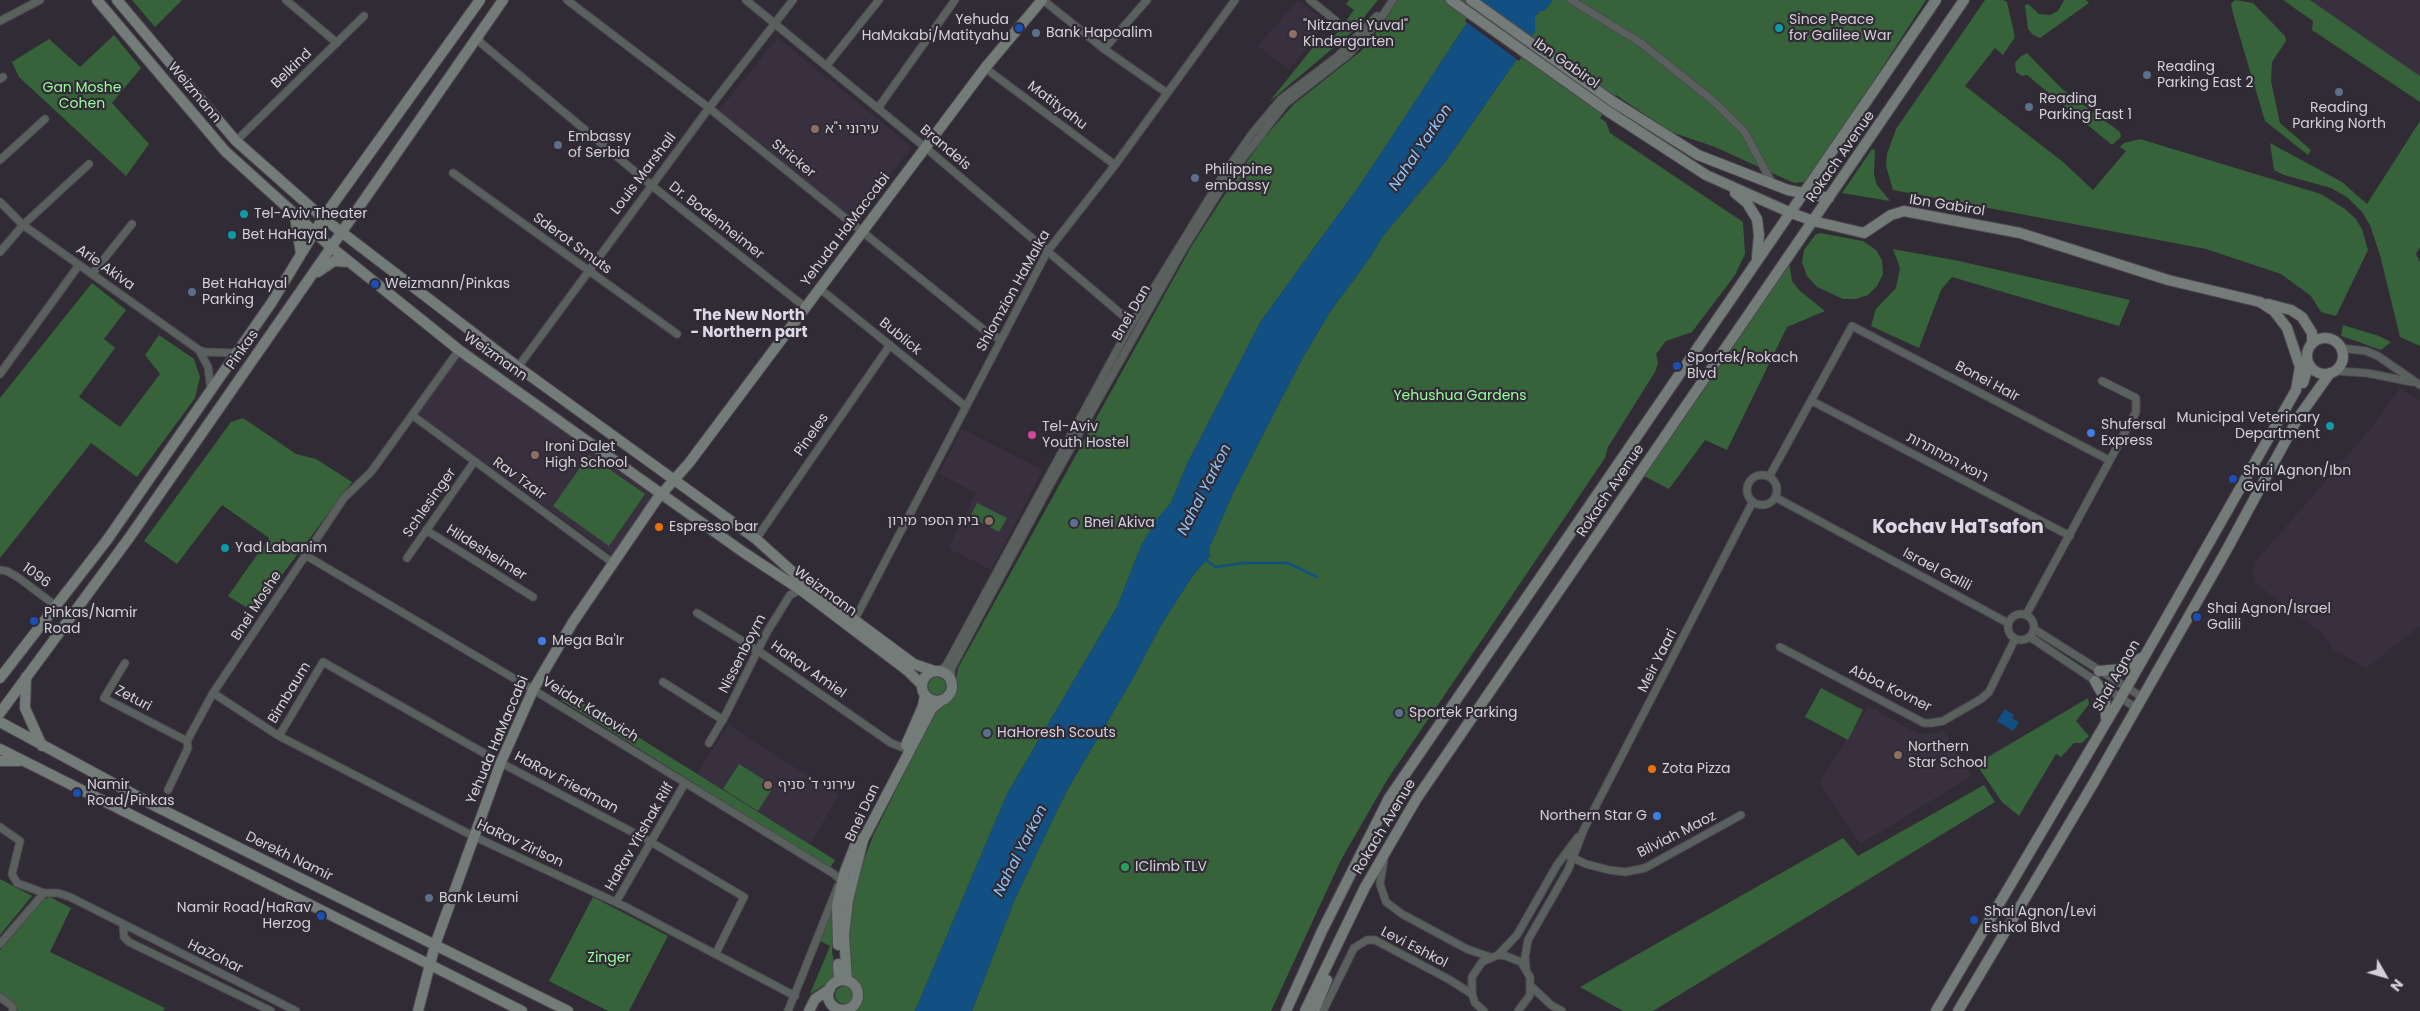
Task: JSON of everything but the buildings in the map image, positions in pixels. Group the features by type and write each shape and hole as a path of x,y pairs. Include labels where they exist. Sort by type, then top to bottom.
{"main road":[{"name":"Weizmann","path":"98,0 225,151 294,216 459,350 743,552 856,619 914,664 937,671"},
{"name":"Weizmann","path":"117,0 236,141 323,218 518,366 756,539 804,587 908,671 923,690"},
{"name":"Pinkas","path":"0,678 107,540 211,393 236,353 272,302 323,218 480,0"},
{"name":"Pinkas","path":"0,713 129,538 503,0"},
{"name":"Yehuda HaMaccabi","path":"418,1011 432,955 473,836 501,762 533,690 613,563 664,495 674,478 985,68 1042,0"},
{"name":"Ibn Gabirol","path":"1451,0 1606,110 1706,175 1726,186 1789,212 1814,221 1864,233 1891,215 1904,211 2020,233 2168,280 2260,302 2274,311 2282,320 2295,347"},
{"name":"Ibn Gabirol","path":"1471,0 1612,101 1698,156 1802,193 1829,198"},
{"name":"Rokach Avenue","path":"1286,1010 1322,930 1389,798 1936,0"},
{"name":"Rokach Avenue","path":"1305,1011 1365,887 1387,846 1423,790 1964,0"},
{"path":"1726,186 1747,203 1756,219 1759,235 1756,262"},
{"path":"294,216 300,235 301,254"},
{"path":"308,281 334,260 350,262"},
{"path":"2260,302 2297,314 2310,328 2312,344"},
{"path":"1958,1011 2136,708 2226,551 2298,418 2333,372 2342,360 2341,348 2329,339 2320,339 2312,344 2307,354 2309,364 2316,372 2333,372"},
{"name":"Shai Agnon","path":"1936,1011 2106,724 2296,390 2300,371 2295,347"},
{"path":"2251,469 2300,390 2309,364"},
{"path":"2099,671 2122,670 2145,655"},
{"path":"937,671 951,679 950,694 942,700 933,700 923,690 926,676 937,671"},
{"path":"26,677 25,708 43,747"},
{"path":"2094,681 2101,690 2108,707 2106,724"},
{"name":"Bnei Dan","path":"843,981 837,906 842,877 859,836 904,748 923,706 923,690"},
{"name":"Bnei Dan","path":"843,981 844,935 848,900 863,840 932,708 942,700"},
{"name":"Derekh Namir","path":"0,722 43,747 432,955 522,1011"},
{"name":"Derekh Namir","path":"0,750 432,955 568,1011"},
{"path":"0,761 20,761"},
{"path":"1314,1011 1365,887"},
{"path":"843,981 857,989 858,998 852,1009 845,1010 821,1004 811,1011 815,999 843,981"},
{"path":"830,989 835,1007"}],"street":[{"path":"0,21 40,0"},
{"path":"286,0 337,43"},
{"name":"Stricker","path":"567,0 709,108 989,334 1001,339"},
{"name":"Brandeis","path":"746,0 827,65 1126,318 1134,320"},
{"name":"Louis Marshall","path":"518,366 651,185 793,0"},
{"path":"827,65 879,0"},
{"path":"878,108 955,0"},
{"path":"1042,0 1104,49 1167,93"},
{"path":"1104,49 1147,0"},
{"name":"Shlomzion HaMalka","path":"856,619 965,406 1047,252 1115,165 1235,0"},
{"path":"1310,0 1336,21"},
{"name":"Bnei Dan","path":"951,679 951,669 1050,484 1184,248 1229,176 1256,139 1290,99 1336,64 1363,39 1392,0"},
{"name":"Bnei Dan","path":"937,671 943,670 950,658 1134,320 1179,244 1251,135 1281,99 1347,48 1392,0"},
{"path":"1572,0 1641,43 1712,100 1744,131 1772,183"},
{"name":"Belkind","path":"236,141 364,16"},
{"name":"Dr. Bodenheimer","path":"478,36 481,43 651,185 805,307"},
{"name":"Matityahu","path":"985,68 1115,165"},
{"path":"0,160 45,119"},
{"path":"0,252 23,225 89,164"},
{"name":"Sderot Smuts","path":"453,173 587,271 678,334"},
{"name":"Arie Akiva","path":"0,202 23,225 199,350 236,353"},
{"path":"92,274 132,224"},
{"path":"0,374 79,265"},
{"name":"Bublick","path":"819,288 965,406"},
{"path":"1134,320 1140,319 1148,312"},
{"path":"1126,318 1128,327 1126,334"},
{"name":"Bonei HaIr","path":"1812,401 1852,326 2109,460"},
{"name":"Pineles","path":"756,539 890,344"},
{"path":"2341,348 2366,351 2378,356 2417,384"},
{"path":"199,350 208,367 211,393"},
{"name":"Bnei Moshe","path":"168,790 188,748 187,741 213,693 344,498 371,472 459,350"},
{"path":"2333,372 2367,372 2417,384"},
{"path":"2026,615 2136,412 2136,398 2102,381"},
{"path":"1769,477 1812,401"},
{"name":"רופא המחתרות","path":"1812,401 2070,536"},
{"name":"Rav Tzair","path":"412,415 613,563"},
{"name":"Schlesinger","path":"407,558 474,462"},
{"path":"1759,475 1769,477 1777,488 1775,497 1768,504 1752,502 1746,489 1750,480 1759,475"},
{"name":"Israel Galili","path":"1775,497 2008,623"},
{"name":"Meir Yaari","path":"1526,968 1525,957 1528,940 1550,901 1569,856 1752,502"},
{"name":"Hildesheimer","path":"426,530 533,597"},
{"name":"Veidat Katovich","path":"305,555 842,877"},
{"name":"1096","path":"0,570 8,571 19,578 56,606"},
{"name":"Nissenboym","path":"709,743 723,720 757,650 790,595 804,587"},
{"name":"HaRav Amiel","path":"698,613 757,650 892,743 904,748"},
{"path":"2026,615 2032,620 2034,629 2030,637 2022,640 2015,639 2008,631 2008,623 2013,616 2026,615"},
{"path":"2034,629 2142,697"},
{"path":"2030,637 2136,708"},
{"name":"Abba Kovner","path":"1780,647 1924,723 1931,723 1943,721 1981,699 1989,692 2015,639"},
{"name":"Birnbaum","path":"279,736 323,662"},
{"name":"HaRav Friedman","path":"323,662 501,762 651,842 744,897 716,953"},
{"name":"Zeturi","path":"125,663 104,698 187,741"},
{"path":"663,682 723,720"},
{"name":"HaRav Zirlson","path":"213,693 279,736 473,836 616,902 795,996"},
{"name":"HaRav Yitshak Rilf","path":"616,902 685,783"},
{"name":"Bilviah Maoz","path":"1569,856 1586,864 1609,870 1625,872 1645,868 1741,815"},
{"name":"HaZohar","path":"0,827 20,841 12,874 16,883 44,893 58,893 70,897 296,1011"},
{"name":"Levi Eshkol","path":"1387,846 1380,884 1386,902 1402,914 1467,949 1490,957"},
{"name":"Meir Yaari","path":"1498,955 1517,935 1540,895 1569,856"},
{"path":"842,877 847,890 848,900"},
{"name":"Bnei Dan","path":"788,1011 816,946 816,936 842,877"},
{"path":"0,944 44,893"},
{"path":"1540,895 1550,901"},
{"name":"HaZohar","path":"124,924 124,937 129,942 271,1011"},
{"name":"Levi Eshkol","path":"1323,1011 1354,948 1367,940 1375,940 1450,980 1472,994"},
{"path":"1484,1011 1475,1003 1472,994 1472,976 1476,968 1490,957 1498,955 1514,958 1526,968 1532,987 1551,1005 1562,1011"},
{"path":"1518,1011 1527,1002 1532,987"},
{"path":"0,997 12,1006 13,1011"}],"shaded area":[{"name":"\"Nitzanei Yuval\" Kindergarten","path":"1298,0 1327,22 1289,70 1258,46"},
{"path":"2310,0 2420,0 2420,76 2344,25"},
{"name":"עירוני י\"א","path":"778,38 912,147 853,219 719,110"},
{"name":"Ironi Dalet High School","path":"460,355 653,496 612,555 418,414"},
{"path":"2400,388 2420,401 2420,626 2366,668 2334,650 2324,635 2254,582 2253,571 2256,561 2368,432"},
{"name":"בית הספר מירון","path":"962,429 1043,470 991,570 948,548 976,493 939,474"},
{"name":"Northern Star School","path":"1869,706 1918,734 1934,734 1943,730 1972,776 1860,844 1819,782"},
{"name":"עירוני ד' סניף","path":"728,725 839,795 810,844 697,774"}],"green space":[{"path":"132,0 182,0 155,27"},
{"path":"1349,0 1378,0 1351,33 1269,102 1322,36 1330,42 1354,10 1346,4"},
{"path":"1398,0 1482,0 1362,182 1261,321 1187,464 1171,503 1158,518 1141,546 1117,607 1007,794 915,1011 854,1011 861,1001 862,993 851,974 848,927 860,870 873,836 936,710 953,697 958,668 1191,247 1236,177 1262,140 1294,104 1361,51 1381,27"},
{"name":"Yehushua Gardens","path":"1553,0 1926,0 1809,178 1803,182 1794,183 1715,147 1671,132 1616,95 1600,118 1606,122 1610,133 1743,222 1745,254 1735,275 1692,332 1666,341 1656,354 1658,363 1655,372 1608,447 1605,458 1387,780 1341,860 1271,1011 972,1011 1014,901 1066,792 1132,680 1161,625 1193,575 1210,556 1210,546 1233,493 1302,359 1330,312 1371,256 1382,237 1446,161 1517,59 1535,31 1535,16 1540,11 1545,10"},
{"path":"1985,0 2003,0 2007,2 2015,37 2003,55 1995,48 1965,86 2063,162 2093,190 2126,151 2120,147 2124,143 2140,139 2321,194 2345,209 2356,219 2362,229 2368,250 2336,316 2321,312 2311,296 2281,274 2206,249 1893,190 1886,166 1887,154 1896,129"},
{"path":"2064,0 2086,0 2089,3 2040,38 2033,35 2028,29 2025,5 2028,4 2039,14 2050,15 2058,11"},
{"path":"2235,0 2253,3 2285,36 2286,41 2272,62 2271,81 2280,123 2311,150 2308,155 2265,121 2233,14 2231,4"},
{"path":"2283,0 2310,0 2420,76 2420,102 2312,30 2313,21"},
{"name":"Gan Moshe Cohen","path":"114,35 141,68 112,103 149,144 126,176 19,77 12,62 49,39 80,67"},
{"path":"2027,53 2062,89 2120,132 2121,137 2112,145 2027,75 2022,76 2016,72 2015,63"},
{"path":"2420,121 2420,247 2416,254 2420,262 2420,346 2400,337 2380,255 2370,225 2362,212 2347,197 2331,188 2284,175 2274,170 2270,143 2342,182 2367,204"},
{"path":"1872,149 1875,150 1874,175 1877,185 1890,201 1842,193"},
{"path":"1820,233 1863,241 1876,250 1882,260 1883,274 1877,286 1868,295 1856,299 1843,299 1817,287 1807,276 1802,262 1804,250 1815,235"},
{"path":"1893,249 1959,261 2130,300 2119,326 1952,277 1941,290 1919,348 1871,326 1876,309 1896,288 1900,268"},
{"path":"1789,261 1792,281 1800,291 1825,311 1787,327 1727,450 1705,440 1669,489 1644,476"},
{"path":"92,283 126,310 104,339 115,348 79,397 120,427 160,374 145,355 159,335 194,359 200,377 195,398 137,477 91,443 0,558 0,398"},
{"path":"2343,325 2379,336 2391,342 2381,350 2341,336"},
{"path":"243,418 296,454 316,459 352,482 254,612 228,596 269,538 222,505 177,564 144,541 231,422"},
{"path":"589,455 645,494 609,546 553,506"},
{"path":"977,503 1007,518 999,532 970,517"},
{"path":"937,677 943,680 946,686 943,692 937,695 931,692 928,686 931,680"},
{"path":"1821,688 1863,710 1848,740 1805,717"},
{"path":"566,692 835,860 830,868 561,700"},
{"path":"2088,698 2089,704 2076,721 2089,736 2082,743 2074,743 2061,757 2056,754 2019,816 2002,802 1976,764"},
{"path":"739,764 774,786 758,811 723,789"},
{"path":"1984,785 1995,802 1653,1011 1623,1011 1580,987 1843,838 1858,856"},
{"path":"0,879 32,896 0,935"},
{"path":"50,897 71,908 50,952 165,1008 163,1011 18,1011 0,992 0,950 44,899"},
{"name":"Zinger","path":"593,897 668,936 629,1011 608,1011 549,981"},
{"path":"835,900 832,950 836,978 810,994 830,946 818,940"},
{"path":"844,986 850,989 853,995 850,1001 844,1004 838,1001 835,995 838,989"}],"water":[{"name":"Nahal Yarkon","path":"1482,0 1553,0 1545,10 1540,11 1535,16 1535,31 1517,59 1446,161 1382,237 1371,256 1330,312 1302,359 1233,493 1210,546 1210,556 1193,575 1161,625 1132,680 1066,792 1014,901 972,1011 915,1011 1007,794 1117,607 1141,546 1158,518 1171,503 1187,464 1261,321 1362,182"},
{"path":"2005,709 2014,715 2012,718 2019,722 2013,731 1997,721"}],"pier":[{"path":"1479,0 1534,38 1519,61 1465,21"}],"waterway":[{"path":"1204,559 1216,567 1244,563 1288,563 1317,577"}],"place":[{"name":"Yehuda HaMakabi/Matityahu","path":"1019,28"},
{"name":"Since Peace for Galilee War","path":"1779,28"},
{"name":"Bank Hapoalim","path":"1036,33"},
{"name":"\"Nitzanei Yuval\" Kindergarten","path":"1293,34"},
{"name":"Reading Parking East 2","path":"2147,75"},
{"name":"Reading Parking North","path":"2339,92"},
{"name":"Reading Parking East 1","path":"2029,107"},
{"name":"עירוני י\"א","path":"815,129"},
{"name":"Embassy of Serbia","path":"558,145"},
{"name":"Philippine embassy","path":"1195,178"},
{"name":"Tel-Aviv Theater","path":"244,214"},
{"name":"Bet HaHayal","path":"232,235"},
{"name":"Weizmann/Pinkas","path":"375,284"},
{"name":"Bet HaHayal Parking","path":"192,292"},
{"name":"Sportek/Rokach Blvd","path":"1677,366"},
{"name":"Municipal Veterinary Department","path":"2330,426"},
{"name":"Shufersal Express","path":"2091,433"},
{"name":"Tel-Aviv Youth Hostel","path":"1032,435"},
{"name":"Ironi Dalet High School","path":"535,455"},
{"name":"Shai Agnon/Ibn Gvirol","path":"2233,479"},
{"name":"בית הספר מירון","path":"989,521"},
{"name":"Bnei Akiva","path":"1074,523"},
{"name":"Espresso bar","path":"659,527"},
{"name":"Yad Labanim","path":"225,548"},
{"name":"Shai Agnon/Israel Galili","path":"2197,617"},
{"name":"Pinkas/Namir Road","path":"34,621"},
{"name":"Mega Ba'Ir","path":"542,641"},
{"name":"Sportek Parking","path":"1399,713"},
{"name":"HaHoresh Scouts","path":"987,733"},
{"name":"Northern Star School","path":"1898,755"},
{"name":"Zota Pizza","path":"1652,769"},
{"name":"עירוני ד' סניף","path":"768,785"},
{"name":"Namir Road/Pinkas","path":"77,793"},
{"name":"Northern Star G","path":"1657,816"},
{"name":"IClimb TLV","path":"1125,867"},
{"name":"Bank Leumi","path":"429,898"},
{"name":"Namir Road/HaRav Herzog","path":"321,916"},
{"name":"Shai Agnon/Levi Eshkol Blvd","path":"1974,920"}],"district":[{"name":"The New North - Northern part","path":"749,324"},
{"name":"Kochav HaTsafon","path":"1958,528"}]}
